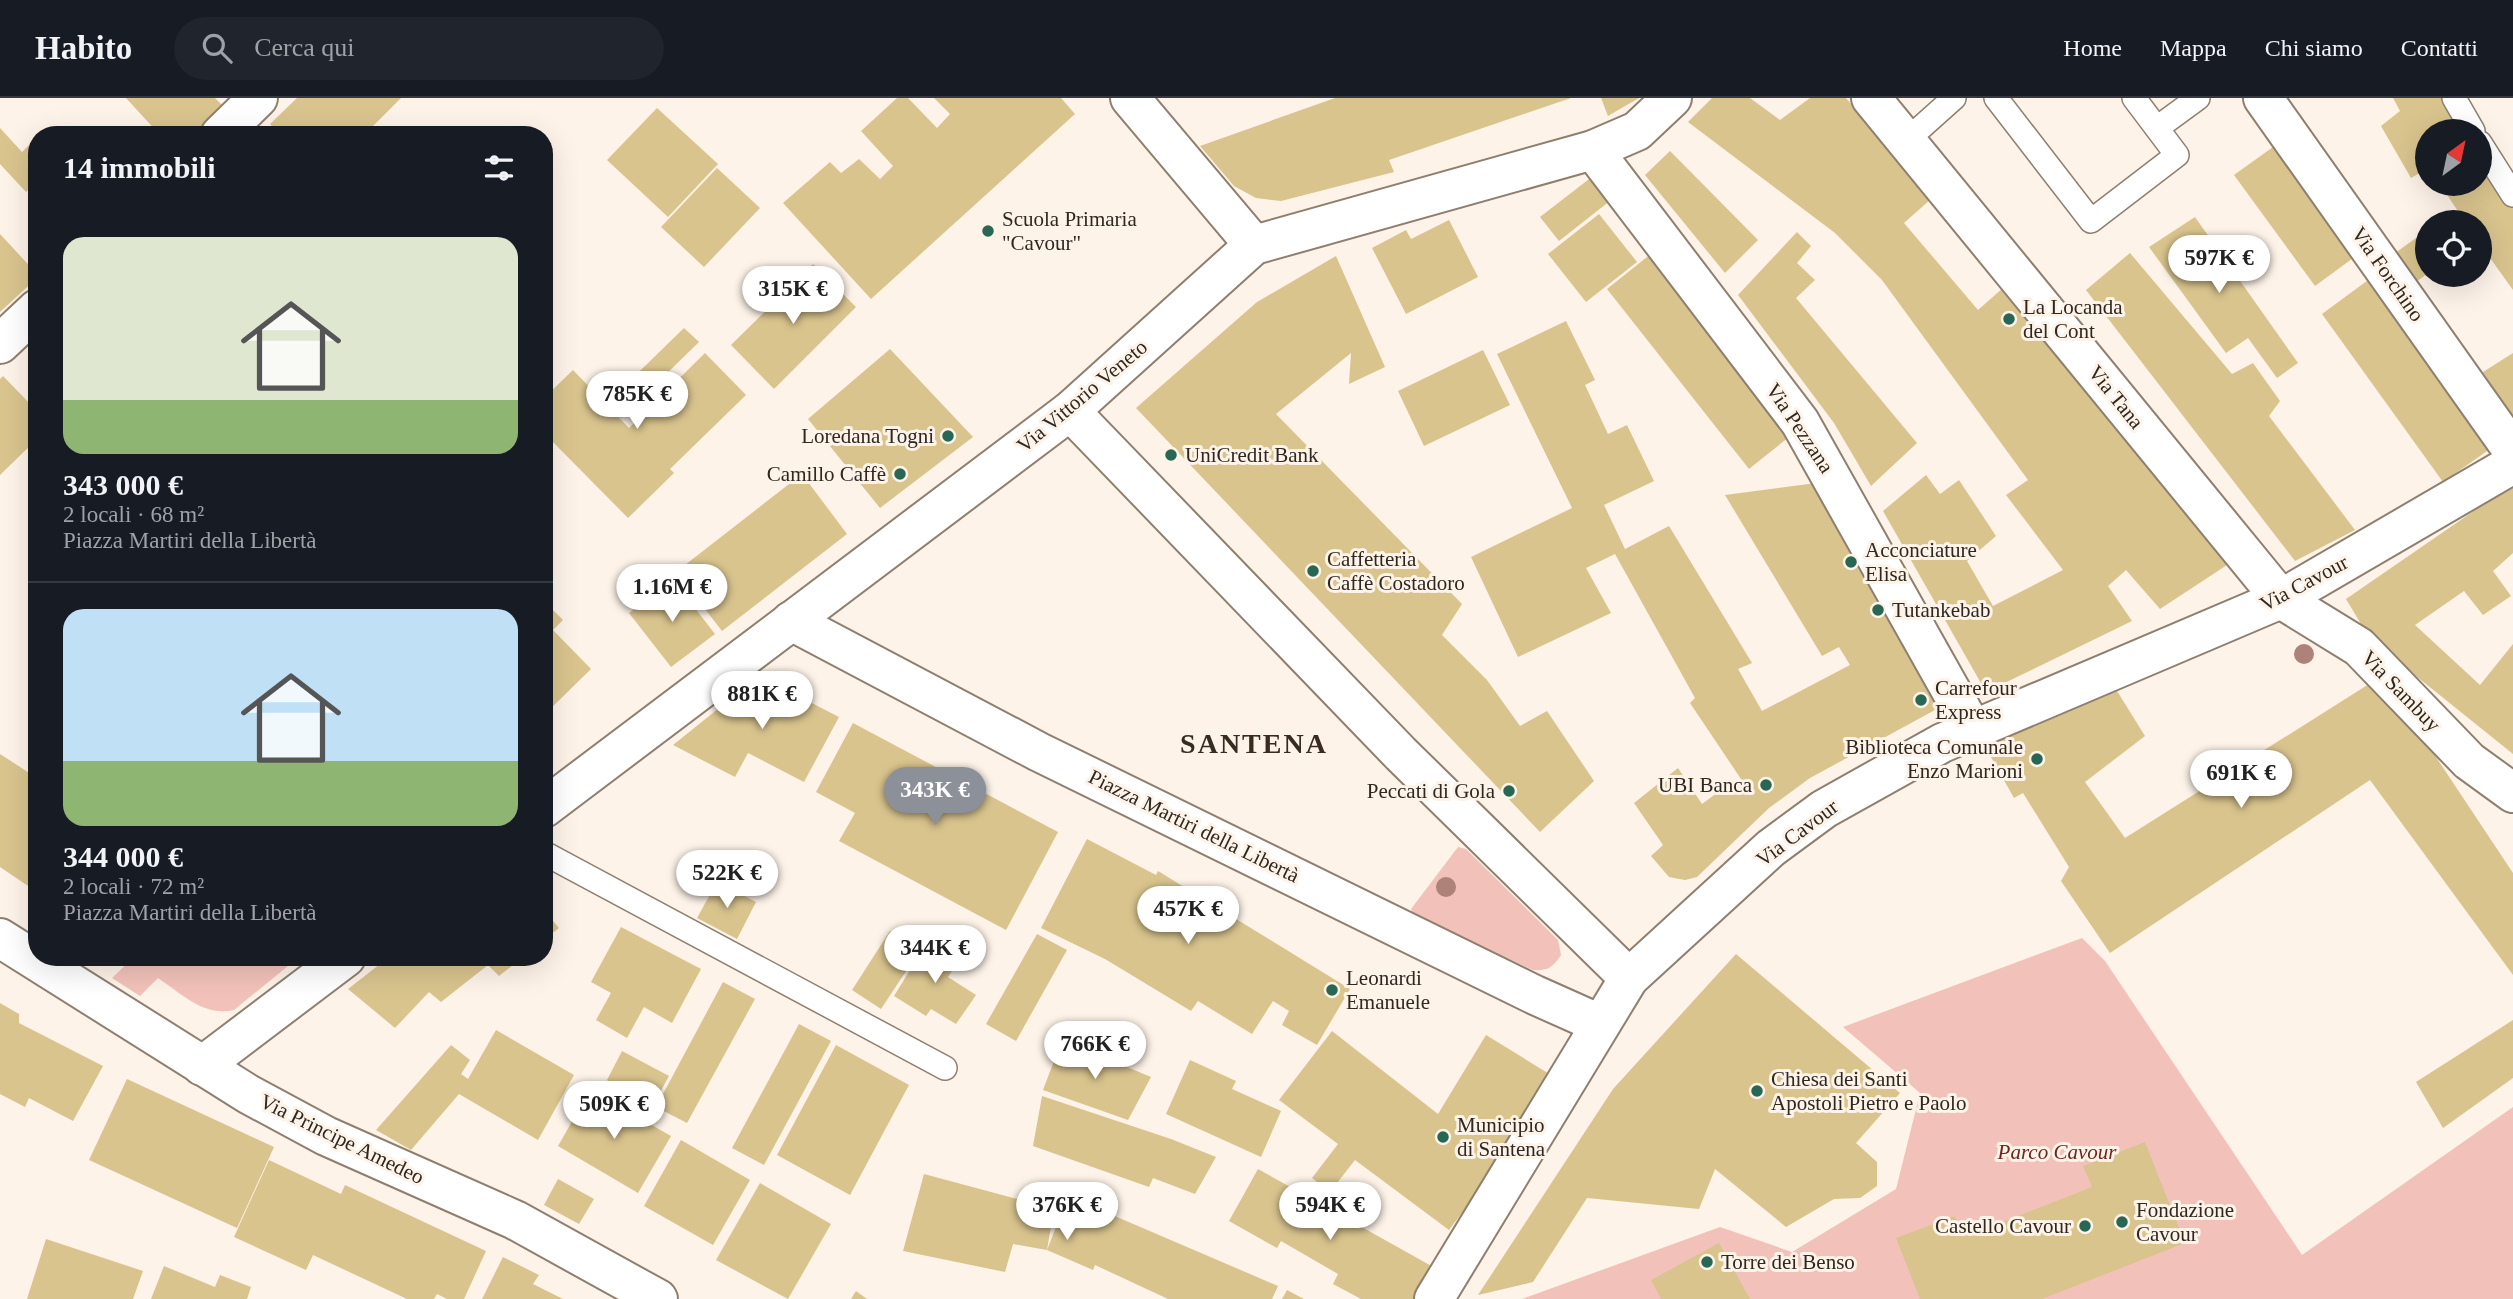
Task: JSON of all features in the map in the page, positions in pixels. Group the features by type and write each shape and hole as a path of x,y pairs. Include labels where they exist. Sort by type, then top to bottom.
{"street":[{"path":"229,126 258,98"},
{"path":"1130,98 1254,246"},
{"name":"Via Vittorio Veneto","path":"553,801 1070,411 1254,246 1593,150 1637,131 1672,98"},
{"name":"Via Tana","path":"1871,98 2281,599"},
{"name":"Via Forchino","path":"2263,98 2513,451"},
{"name":"Via Pezzana","path":"1593,150 1800,422 1972,728"},
{"path":"0,344 28,318"},
{"path":"1070,411 1401,754 1629,978"},
{"name":"Via Cavour","path":"1434,1299 1629,978 1771,848 1824,809 1972,728 2281,599 2513,464"},
{"name":"Via Sambuy","path":"2281,599 2359,647 2469,761 2513,793"},
{"name":"Piazza Martiri della Libertà","path":"791,621 1039,752 1535,995 1600,1024"},
{"name":"Via Principe Amedeo","path":"0,938 28,956"},
{"name":"Via Principe Amedeo","path":"44,966 202,1066 326,1136 515,1220 658,1299"},
{"path":"202,1066 334,966"}],"lane":[{"path":"1907,140 1954,98"},
{"path":"1996,98 2091,221 2177,155 2134,98"},
{"path":"2157,128 2198,98"},
{"path":"2454,98 2466,119"},
{"path":"2492,161 2513,195"},
{"path":"553,858 945,1068"}],"green space":[{"path":"1458,847 1466,849 1558,940 1561,955 1553,965 1543,970 1533,970 1414,916 1411,909"},
{"name":"Parco Cavour","path":"2082,938 2105,961 2302,1255 2513,1107 2513,1299 1522,1299 1720,1227 1792,1252 1896,1189 1920,1093 1843,1027"},
{"path":"125,966 288,966 234,1010 223,1011 194,1003 158,978 140,996 112,978"}],"building":[{"path":"126,98 215,98 223,106 202,126 152,126"},
{"path":"297,98 401,98 373,126 270,124"},
{"path":"897,98 908,98 937,128 950,114 934,98 1061,98 1075,114 871,299 783,203 830,162 841,173 859,159 880,179 893,166 861,131"},
{"path":"1335,98 1571,98 1389,160 1394,172 1281,201 1256,198 1234,186 1200,146"},
{"path":"1601,98 1639,98 1608,116"},
{"path":"1712,98 1750,98 1780,120 1810,98 1846,98 1931,199 1904,223 1978,310 2003,288 2230,563 2160,609 2126,570 2108,586 2132,621 1986,692 1883,511 1926,475 1940,494 1959,480 1996,536 1967,561 1993,606 2063,570 2006,495 2028,480 1882,280 1835,233 1688,122"},
{"path":"2393,98 2447,98 2460,119 2415,119 2415,176 2411,178 2381,126 2400,111"},
{"path":"657,108 718,164 668,217 607,160"},
{"path":"0,128 22,152 28,146 28,190 26,192 0,164"},
{"path":"2280,142 2360,253 2315,286 2234,175"},
{"path":"1670,151 1758,240 1725,273 1645,175"},
{"path":"717,168 760,208 704,267 661,227"},
{"path":"2492,172 2513,205 2513,290 2492,261 2492,210 2457,210 2448,196 2492,196"},
{"path":"1593,176 1611,200 1559,241 1540,217"},
{"path":"1599,214 1637,262 1586,302 1548,254"},
{"path":"2195,217 2298,363 2277,378 2248,338 2226,353 2149,247"},
{"path":"1449,220 1478,277 1406,314 1372,248 1406,230 1411,239"},
{"path":"1797,232 1811,246 1797,263 1815,280 1796,298 1917,443 1871,486 1834,423 1738,295"},
{"path":"0,234 28,264 28,286 0,312"},
{"path":"2415,239 2415,283 2412,285 2391,256"},
{"path":"1652,253 1794,433 1749,469 1607,289"},
{"path":"2130,253 2232,374 2253,363 2280,401 2269,416 2355,530 2295,561 2086,290"},
{"path":"1336,256 1385,367 1349,384 1351,353 1276,414 1462,604 1442,635 1487,680 1520,726 1547,711 1594,781 1540,832 1136,408 1257,302"},
{"path":"813,264 856,307 774,389 731,345"},
{"path":"2375,275 2497,444 2443,482 2322,314"},
{"path":"1566,321 1595,380 1585,385 1608,434 1627,425 1654,481 1604,505 1625,549 1669,526 1752,663 1738,669 1762,711 1850,665 1839,647 1822,656 1725,495 1824,482 1946,704 1810,778 1769,808 1697,877 1685,880 1669,877 1651,856 1663,845 1634,803 1678,768 1702,804 1725,787 1731,794 1743,782 1690,703 1695,698 1615,554 1586,568 1611,613 1518,657 1471,557 1572,508 1497,354"},
{"path":"684,328 699,342 621,418 607,403"},
{"path":"890,349 973,437 880,508 808,419"},
{"path":"1483,350 1510,405 1424,446 1398,391"},
{"path":"705,353 746,395 670,469 674,473 628,518 553,442 553,389 573,370 629,428"},
{"path":"2513,353 2513,419 2483,372"},
{"path":"3,376 28,402 28,448 0,475 0,379"},
{"path":"802,474 847,534 722,631 676,572"},
{"path":"2513,484 2513,553 2493,571 2511,596 2483,615 2464,591 2415,625 2480,685 2513,644 2513,754 2370,639 2346,599"},
{"path":"673,580 715,634 671,667 629,613"},
{"path":"553,610 563,620 553,630"},
{"path":"553,630 591,669 553,706"},
{"path":"759,676 839,717 804,782 748,753 735,777 673,745"},
{"path":"2112,683 2145,736 2085,782 2125,838 2369,684 2428,745 2513,873 2513,975 2370,780 2110,953 2061,881 2069,867 2023,793 2014,798 1983,743"},
{"path":"853,723 1058,832 1006,930 839,841 855,813 816,792"},
{"path":"0,754 28,772 28,886 0,867"},
{"path":"1087,839 1156,875 1158,871 1350,989 1317,1045 1282,1025 1289,1011 1273,1001 1252,1034 1198,1001 1191,1011 1105,959 1041,928"},
{"path":"717,882 756,902 737,939 697,918"},
{"path":"553,921 559,928 553,933"},
{"path":"621,927 701,969 672,1023 644,1007 627,1038 596,1020 611,993 591,982"},
{"path":"890,931 920,950 881,1009 852,990"},
{"path":"1037,934 1067,950 1016,1041 986,1024"},
{"path":"928,941 960,959 948,977 976,995 956,1024 931,1009 926,1016 894,996"},
{"name":"Chiesa dei Santi Apostoli Pietro e Paolo","path":"1736,954 1900,1093 1856,1143 1877,1162 1877,1186 1860,1198 1834,1199 1786,1227 1715,1169 1699,1209 1587,1198 1533,1282 1478,1295 1613,1089"},
{"path":"377,966 487,966 441,1002 429,992 395,1028 348,989"},
{"path":"489,966 512,966 499,976"},
{"path":"723,982 755,999 687,1123 656,1107"},
{"path":"0,1003 19,1014 19,1023 103,1066 73,1121 29,1098 25,1107 0,1094"},
{"path":"2513,1020 2513,1078 2443,1128 2416,1082"},
{"path":"799,1024 831,1041 764,1165 732,1148"},
{"path":"496,1030 574,1075 538,1140 459,1094 411,1150 376,1130 451,1045 470,1060 461,1074 468,1079"},
{"name":"Municipio di Santena","path":"1332,1031 1438,1114 1486,1035 1551,1075 1498,1165 1449,1230 1355,1160 1330,1192 1312,1178 1338,1144 1279,1100"},
{"path":"1062,1040 1151,1077 1128,1120 1043,1090"},
{"path":"836,1045 909,1085 850,1195 777,1155"},
{"path":"622,1051 669,1076 653,1105 607,1080"},
{"path":"1190,1060 1236,1081 1232,1089 1281,1111 1261,1157 1166,1114"},
{"path":"127,1079 274,1147 237,1228 89,1160"},
{"path":"590,1090 671,1136 638,1193 558,1146"},
{"path":"1042,1096 1216,1157 1195,1194 1153,1178 1149,1187 1033,1146"},
{"path":"681,1140 750,1180 713,1245 644,1206"},
{"name":"Castello Cavour","path":"2145,1142 2185,1243 2042,1299 1920,1299 1896,1238 1955,1216 1964,1237 2092,1187 2083,1166"},
{"path":"269,1160 341,1194 345,1185 486,1251 464,1299 447,1299 437,1294 434,1299 407,1299 313,1255 306,1270 234,1237"},
{"path":"1258,1169 1435,1268 1418,1299 1361,1299 1333,1284 1338,1274 1281,1241 1277,1248 1229,1221"},
{"path":"924,1174 1054,1209 1047,1250 1013,1244 1005,1272 903,1251"},
{"path":"558,1179 594,1199 579,1224 544,1205"},
{"path":"760,1183 831,1224 788,1299 716,1260"},
{"path":"1068,1196 1278,1286 1272,1299 1168,1299 1095,1265 1093,1270 1047,1250"},
{"path":"46,1239 143,1271 133,1299 27,1299"},
{"name":"Torre dei Benso","path":"1719,1243 1750,1299 1661,1299 1651,1280"},
{"path":"503,1257 539,1275 533,1284 563,1299 482,1299"},
{"path":"164,1266 215,1287 220,1275 251,1287 247,1299 151,1299"},
{"path":"1287,1290 1304,1299 1282,1299"},
{"path":"856,1291 867,1299 851,1299"}],"place":[{"name":"Scuola Primaria \"Cavour\"","path":"988,231"},
{"name":"La Locanda del Cont","path":"2009,319"},
{"name":"Loredana Togni","path":"948,436"},
{"name":"UniCredit Bank","path":"1171,455"},
{"name":"Camillo Caffè","path":"900,474"},
{"name":"Acconciature Elisa","path":"1851,562"},
{"name":"Caffetteria Caffè Costadoro","path":"1313,571"},
{"name":"Tutankebab","path":"1878,610"},
{"name":"Carrefour Express","path":"1921,700"},
{"name":"Biblioteca Comunale Enzo Marioni","path":"2037,759"},
{"name":"UBI Banca","path":"1766,785"},
{"name":"Peccati di Gola","path":"1509,791"},
{"name":"Leonardi Emanuele","path":"1332,990"},
{"name":"Chiesa dei Santi Apostoli Pietro e Paolo","path":"1757,1091"},
{"name":"Municipio di Santena","path":"1443,1137"},
{"name":"Fondazione Cavour","path":"2122,1222"},
{"name":"Castello Cavour","path":"2085,1226"},
{"name":"Torre dei Benso","path":"1707,1262"}],"district":[{"name":"SANTENA","path":"1254,743"}]}
